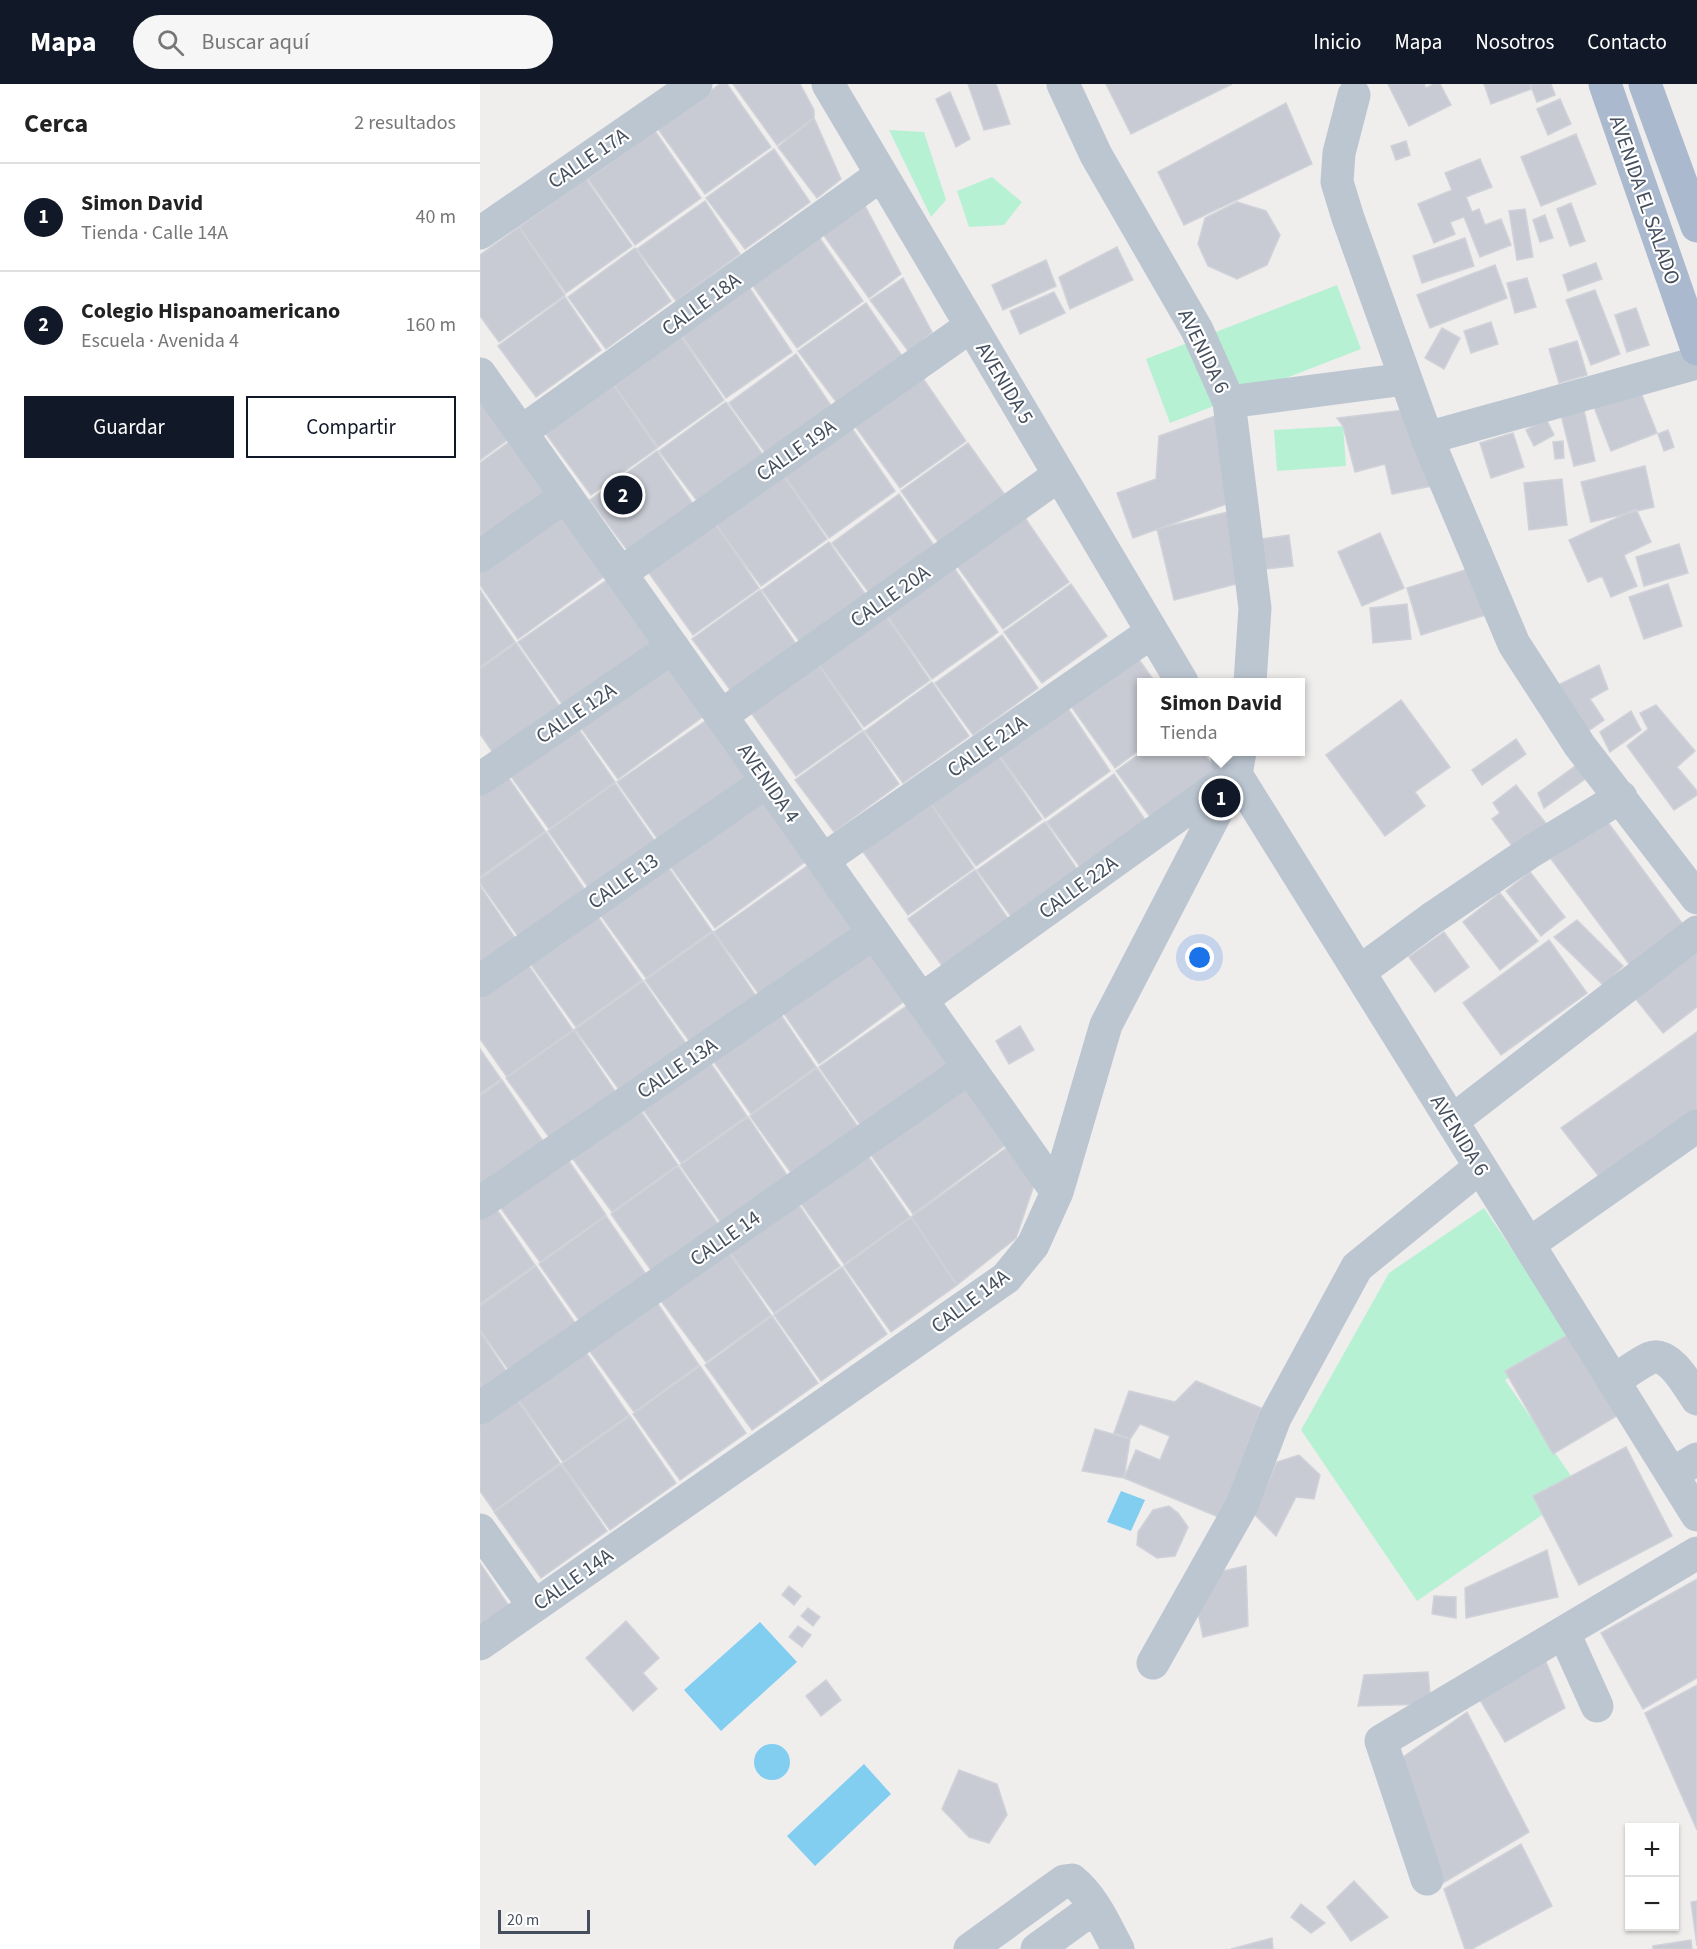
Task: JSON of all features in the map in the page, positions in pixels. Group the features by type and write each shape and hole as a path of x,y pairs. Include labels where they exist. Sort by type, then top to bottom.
{"main road":[{"name":"AVENIDA EL SALADO","path":"1605,84 1697,349"},
{"name":"AVENIDA EL SALADO","path":"1645,84 1697,226"}],"street":[{"name":"CALLE 17A","path":"480,232 696,84"},
{"name":"AVENIDA 5","path":"828,84 1180,678"},
{"name":"AVENIDA 6","path":"1063,84 1096,155 1197,330 1229,402 1254,608 1250,678"},
{"path":"1354,95 1339,153 1337,182 1427,438 1514,644 1580,746 1697,898"},
{"name":"CALLE 18A","path":"521,432 881,175"},
{"name":"CALLE 19A","path":"621,573 971,327"},
{"path":"1427,438 1697,363"},
{"name":"AVENIDA 4","path":"480,374 1057,1192"},
{"path":"1229,402 1405,379"},
{"name":"CALLE 20A","path":"721,716 1059,475"},
{"path":"480,556 566,496"},
{"name":"CALLE 21A","path":"823,860 1152,632"},
{"name":"CALLE 12A","path":"480,779 673,647"},
{"name":"AVENIDA 6","path":"1232,759 1359,972 1613,1381 1684,1467 1697,1515"},
{"name":"CALLE 22A","path":"921,1000 1232,759"},
{"name":"CALLE 14A","path":"480,1644 1006,1278 1033,1245 1057,1192 1106,1025 1232,759"},
{"name":"CALLE 13","path":"480,981 767,781"},
{"path":"1359,972 1431,919 1527,854 1620,797"},
{"path":"1452,1121 1697,932"},
{"name":"CALLE 13A","path":"480,1203 874,933"},
{"name":"CALLE 14","path":"480,1408 969,1068"},
{"path":"1529,1244 1697,1126"},
{"path":"1153,1663 1242,1505 1275,1418 1357,1266 1480,1167"},
{"path":"1613,1381 1652,1357 1662,1358 1674,1366 1697,1399"},
{"path":"480,1530 534,1606"},
{"path":"1427,1879 1381,1741 1697,1553"},
{"path":"1564,1633 1597,1707"},
{"path":"970,1949 1064,1881 1072,1880 1095,1907 1118,1949"},
{"path":"1037,1949 1095,1907"}],"green space":[{"path":"889,130 924,132 946,200 931,217"},
{"path":"992,177 1022,202 1004,225 969,227 957,191"},
{"path":"1337,285 1361,349 1170,423 1146,359"},
{"path":"1343,426 1346,466 1277,471 1274,430"},
{"path":"1484,1208 1570,1335 1505,1380 1580,1489 1417,1601 1301,1430 1389,1273"}],"water":[{"path":"1121,1491 1145,1500 1131,1531 1107,1522"},
{"path":"760,1622 797,1662 721,1731 684,1690"},
{"path":"772,1744 785,1749 790,1762 785,1775 772,1780 759,1775 754,1762 759,1749"},
{"path":"864,1764 891,1794 815,1866 787,1836"}],"building":[{"path":"720,84 727,84 771,147 705,194 658,129"},
{"path":"733,84 800,84 814,110 814,118 777,145"},
{"path":"968,84 996,84 1010,124 984,130"},
{"path":"1106,84 1232,84 1131,134"},
{"path":"1388,84 1424,84 1426,88 1440,84 1451,105 1409,126"},
{"path":"1484,84 1529,84 1531,89 1491,104"},
{"path":"1530,84 1551,84 1555,95 1537,102"},
{"path":"950,92 970,139 956,147 936,99"},
{"path":"1560,99 1571,124 1548,135 1537,109"},
{"path":"1286,103 1312,164 1184,225 1158,172"},
{"path":"814,118 841,179 817,198 778,147"},
{"path":"655,131 701,198 635,245 588,179"},
{"path":"1576,134 1596,184 1541,206 1521,157"},
{"path":"1406,141 1410,155 1396,160 1391,146"},
{"path":"774,149 810,202 745,249 706,198"},
{"path":"1480,159 1492,187 1466,197 1472,212 1479,209 1485,225 1501,219 1511,245 1480,257 1464,217 1450,222 1455,234 1434,243 1418,204 1452,190 1445,173"},
{"path":"586,179 632,246 566,293 519,227"},
{"path":"705,201 740,254 676,301 637,249"},
{"path":"863,202 901,274 869,298 822,233"},
{"path":"1237,202 1266,211 1280,235 1267,265 1237,279 1208,266 1198,244 1205,218"},
{"path":"1571,203 1585,241 1570,246 1557,209"},
{"path":"1525,209 1533,257 1517,260 1509,211"},
{"path":"1545,215 1553,238 1540,242 1533,220"},
{"path":"519,227 565,295 499,342 480,316 480,255"},
{"path":"817,234 863,301 797,348 750,282"},
{"path":"1465,238 1474,266 1422,283 1413,256"},
{"path":"1117,247 1133,280 1070,309 1059,277"},
{"path":"635,248 671,301 606,349 568,297"},
{"path":"1046,260 1056,286 1003,310 992,285"},
{"path":"1596,263 1602,279 1568,291 1563,275"},
{"path":"1495,265 1507,298 1430,328 1417,295"},
{"path":"903,278 932,332 909,352 870,300"},
{"path":"1527,278 1536,307 1515,313 1507,283"},
{"path":"747,284 792,352 726,398 680,333"},
{"path":"1595,290 1620,354 1591,365 1566,300"},
{"path":"1054,292 1065,313 1020,334 1010,311"},
{"path":"565,297 601,350 536,397 498,346"},
{"path":"866,303 902,356 837,403 798,351"},
{"path":"1636,308 1649,345 1627,352 1615,315"},
{"path":"1491,322 1498,344 1471,353 1464,331"},
{"path":"1442,328 1460,338 1444,369 1425,358"},
{"path":"678,332 724,400 658,447 611,381"},
{"path":"1577,341 1587,375 1559,383 1549,349"},
{"path":"796,354 832,407 767,455 729,403"},
{"path":"920,374 966,441 900,488 852,422"},
{"path":"611,381 657,448 591,495 543,430"},
{"path":"1638,385 1657,433 1611,451 1592,402"},
{"path":"480,394 510,438 480,460"},
{"path":"726,402 763,455 698,502 659,451"},
{"path":"1404,410 1432,486 1392,494 1385,464 1355,472 1343,426 1337,418"},
{"path":"1584,410 1595,461 1574,466 1561,415"},
{"path":"1226,412 1232,502 1133,538 1117,493 1156,479 1159,436"},
{"path":"1546,419 1554,435 1534,446 1526,430"},
{"path":"849,424 895,491 829,538 782,473"},
{"path":"1668,430 1674,447 1664,451 1658,434"},
{"path":"1513,433 1524,467 1491,478 1480,443"},
{"path":"512,440 548,493 480,536 480,463"},
{"path":"1563,441 1564,458 1555,459 1553,442"},
{"path":"968,443 1005,495 939,543 901,491"},
{"path":"657,451 693,504 628,551 590,500"},
{"path":"1645,466 1654,507 1591,522 1581,482"},
{"path":"781,472 827,539 761,586 713,521"},
{"path":"1562,479 1567,525 1529,530 1524,483"},
{"path":"899,494 935,547 870,594 832,543"},
{"path":"568,506 613,570 518,639 480,585 480,567"},
{"path":"1636,509 1651,542 1624,555 1637,586 1611,597 1602,576 1588,582 1569,540"},
{"path":"1232,511 1248,581 1174,600 1157,529"},
{"path":"1023,515 1069,582 1003,629 955,563"},
{"path":"714,521 759,588 693,635 646,569"},
{"path":"1380,533 1404,588 1362,606 1338,552"},
{"path":"1289,535 1293,566 1265,569 1262,539"},
{"path":"829,542 866,595 800,642 762,590"},
{"path":"1679,544 1688,573 1644,586 1636,557"},
{"path":"952,565 998,632 932,679 885,613"},
{"path":"1475,567 1489,614 1421,635 1407,588"},
{"path":"614,575 659,639 565,708 518,642"},
{"path":"1071,584 1107,636 1042,683 1004,632"},
{"path":"1668,584 1682,626 1644,639 1629,597"},
{"path":"480,590 515,642 480,667"},
{"path":"760,590 796,644 731,691 692,639"},
{"path":"1407,604 1411,639 1373,643 1370,608"},
{"path":"884,613 930,680 864,727 816,661"},
{"path":"1002,635 1038,688 973,735 935,683"},
{"path":"516,643 562,710 496,757 480,734 480,669"},
{"path":"667,646 712,710 618,779 570,713"},
{"path":"1135,654 1152,678 1137,678 1137,752 1115,768 1068,702"},
{"path":"817,662 862,729 796,776 749,710"},
{"path":"1599,665 1608,689 1590,699 1604,720 1584,734 1558,685"},
{"path":"932,682 969,736 903,783 865,731"},
{"path":"1401,700 1450,767 1415,792 1425,806 1385,836 1326,755"},
{"path":"1065,704 1110,771 1045,818 997,752"},
{"path":"1656,705 1695,751 1677,767 1697,791 1697,795 1674,810 1627,746 1648,729 1640,713"},
{"path":"1631,711 1641,730 1610,752 1600,732"},
{"path":"569,715 615,782 549,829 502,764"},
{"path":"714,715 758,779 664,848 617,782"},
{"path":"863,731 899,784 834,832 795,780"},
{"path":"1516,739 1526,754 1482,785 1472,770"},
{"path":"996,752 1042,819 976,866 928,800"},
{"path":"1137,756 1206,756 1219,775 1154,822 1116,771"},
{"path":"499,764 545,831 480,877 480,778"},
{"path":"1578,764 1588,777 1544,808 1538,793"},
{"path":"1114,774 1150,827 1085,874 1047,822"},
{"path":"615,783 661,850 595,897 548,831"},
{"path":"1516,785 1548,826 1516,851 1492,819 1500,813 1493,803"},
{"path":"764,795 809,859 715,928 668,863"},
{"path":"929,801 974,868 908,915 861,849"},
{"path":"1607,821 1685,927 1632,968 1551,859"},
{"path":"1045,822 1081,875 1015,922 977,870"},
{"path":"546,832 591,899 525,946 480,883 480,879"},
{"path":"666,864 712,931 646,978 599,913"},
{"path":"810,864 855,928 761,997 714,932"},
{"path":"975,870 1011,923 946,971 908,919"},
{"path":"1530,872 1565,917 1541,936 1506,891"},
{"path":"480,886 522,948 480,978"},
{"path":"1500,893 1538,941 1500,970 1463,922"},
{"path":"596,914 642,980 576,1027 529,962"},
{"path":"1577,920 1623,966 1604,986 1554,937"},
{"path":"869,931 914,994 819,1064 773,998"},
{"path":"713,932 758,999 693,1046 645,980"},
{"path":"1444,932 1469,967 1435,992 1409,957"},
{"path":"1549,940 1587,993 1501,1055 1463,1003"},
{"path":"1697,943 1697,1007 1663,1033 1630,992"},
{"path":"527,963 573,1030 507,1077 480,1039 480,996"},
{"path":"643,981 689,1048 623,1095 575,1029"},
{"path":"771,1000 816,1067 751,1114 704,1048"},
{"path":"915,1000 960,1063 866,1133 819,1067"},
{"path":"1020,1026 1034,1050 1009,1064 996,1041"},
{"path":"574,1030 619,1097 554,1144 506,1078"},
{"path":"1697,1032 1697,1118 1604,1183 1561,1128"},
{"path":"480,1049 501,1079 480,1094"},
{"path":"701,1049 747,1116 681,1163 634,1097"},
{"path":"817,1068 863,1134 797,1181 750,1116"},
{"path":"502,1080 547,1147 480,1192 480,1096"},
{"path":"963,1080 1007,1144 913,1214 866,1148"},
{"path":"632,1098 678,1165 612,1212 564,1147"},
{"path":"748,1117 793,1184 727,1231 680,1165"},
{"path":"1009,1146 1034,1185 1016,1238 957,1285 911,1217"},
{"path":"560,1148 606,1215 540,1262 492,1196"},
{"path":"864,1150 910,1217 844,1264 797,1198"},
{"path":"678,1166 724,1233 658,1280 611,1214"},
{"path":"489,1198 535,1265 480,1304 480,1205"},
{"path":"795,1199 840,1266 774,1313 727,1248"},
{"path":"606,1216 652,1283 586,1330 539,1264"},
{"path":"911,1217 957,1285 891,1332 844,1266"},
{"path":"726,1248 771,1315 706,1362 658,1297"},
{"path":"536,1266 582,1333 516,1380 480,1330 480,1306"},
{"path":"842,1267 887,1334 821,1381 774,1315"},
{"path":"654,1298 699,1365 634,1412 586,1346"},
{"path":"772,1316 818,1383 752,1430 705,1365"},
{"path":"1578,1329 1625,1411 1553,1454 1505,1371"},
{"path":"480,1332 513,1381 480,1405"},
{"path":"583,1348 629,1415 563,1462 516,1396"},
{"path":"700,1366 746,1433 680,1480 633,1414"},
{"path":"1196,1381 1261,1408 1221,1518 1124,1478 1136,1450 1160,1460 1170,1436 1140,1424 1130,1439 1114,1433 1129,1391 1175,1402"},
{"path":"515,1396 560,1463 494,1511 480,1491 480,1421"},
{"path":"630,1416 676,1483 610,1530 562,1464"},
{"path":"1095,1429 1130,1439 1124,1478 1082,1471"},
{"path":"1626,1447 1672,1536 1579,1585 1533,1496"},
{"path":"1299,1455 1320,1475 1314,1499 1296,1497 1276,1536 1254,1514 1277,1462"},
{"path":"561,1464 607,1531 541,1578 494,1512"},
{"path":"1169,1506 1178,1513 1188,1527 1175,1556 1157,1558 1137,1545 1138,1532 1153,1510"},
{"path":"1547,1550 1558,1597 1466,1618 1465,1588"},
{"path":"480,1563 509,1606 480,1626"},
{"path":"1246,1566 1248,1626 1203,1637 1191,1578"},
{"path":"1697,1579 1697,1678 1643,1709 1601,1633"},
{"path":"789,1586 801,1596 794,1605 782,1595"},
{"path":"1434,1596 1456,1597 1456,1618 1432,1614"},
{"path":"808,1608 820,1617 813,1626 801,1616"},
{"path":"626,1621 659,1658 643,1673 657,1689 633,1711 586,1658"},
{"path":"798,1626 811,1635 802,1647 789,1637"},
{"path":"1544,1657 1565,1708 1505,1742 1477,1695"},
{"path":"1428,1672 1431,1704 1358,1706 1364,1675"},
{"path":"826,1680 841,1700 821,1716 806,1696"},
{"path":"1697,1685 1697,1830 1645,1713"},
{"path":"1467,1712 1529,1832 1438,1886 1396,1762"},
{"path":"959,1770 997,1784 1007,1815 989,1843 969,1837 942,1809"},
{"path":"1521,1844 1552,1906 1472,1949 1465,1949 1444,1889"},
{"path":"1354,1881 1388,1917 1351,1941 1327,1907"},
{"path":"1697,1901 1697,1946 1691,1902"},
{"path":"1301,1904 1325,1923 1311,1933 1291,1917"},
{"path":"1272,1938 1273,1949 1231,1949"},
{"path":"1691,1940 1692,1949 1653,1949 1653,1946"}],"place":[{"name":"Colegio Hispanoamericano","path":"623,495"},
{"name":"Simon David","path":"1221,798"}]}
